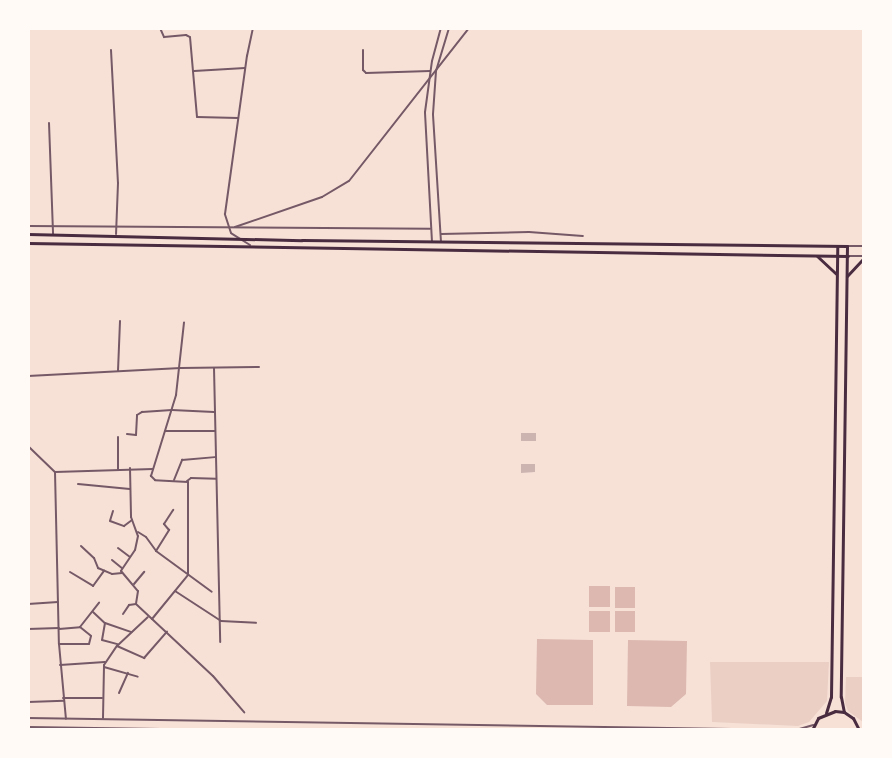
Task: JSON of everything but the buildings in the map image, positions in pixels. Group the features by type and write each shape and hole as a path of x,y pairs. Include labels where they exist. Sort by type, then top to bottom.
{"main road":[{"path":"28,234 116,234 269,240 847,246 841,697 844,712"},
{"path":"269,240 269,247"},
{"path":"580,242 580,252"},
{"path":"28,243 848,256"},
{"path":"813,728 826,713 831,697 837,246"},
{"path":"814,255 822,258 837,276"},
{"path":"847,276 864,257"},
{"path":"826,713 844,712 853,718 859,729 864,729"}],"street":[{"path":"160,28 164,37 189,36 197,117 240,118"},
{"path":"253,247 229,229 226,206 240,118 245,68 254,28"},
{"path":"432,242 425,123 430,71 441,28"},
{"path":"441,242 433,124 436,71 449,28"},
{"path":"229,229 322,197 349,181 469,28"},
{"path":"111,50 118,183 116,234"},
{"path":"363,50 363,70 366,73 430,71"},
{"path":"194,71 245,68"},
{"path":"49,123 52,234"},
{"path":"28,226 229,229 325,227 431,230"},
{"path":"441,234 529,232 583,236"},
{"path":"847,246 864,246"},
{"path":"848,256 864,257"},
{"path":"118,371 120,321"},
{"path":"184,322 181,368 172,410 153,469 153,479 188,481 191,478 216,478"},
{"path":"28,376 181,368 259,367"},
{"path":"214,368 220,642"},
{"path":"127,434 136,435 137,415 142,412 172,410 214,412"},
{"path":"165,431 215,431"},
{"path":"118,437 118,469"},
{"path":"28,446 55,472 58,644 66,719"},
{"path":"174,480 182,460 215,457"},
{"path":"130,468 132,520 138,532 146,537 156,551 212,592"},
{"path":"55,472 153,469"},
{"path":"152,619 188,575 188,481"},
{"path":"78,484 130,489"},
{"path":"156,551 168,532 164,523 173,510"},
{"path":"113,511 110,521 124,526 132,520"},
{"path":"122,573 122,568 135,550 138,532"},
{"path":"81,546 94,558 97,567 104,571 122,573 134,585 138,592 136,604"},
{"path":"118,548 130,557"},
{"path":"112,560 122,568"},
{"path":"70,572 93,586 104,571"},
{"path":"134,585 144,572"},
{"path":"175,591 221,621 256,623"},
{"path":"28,604 58,602"},
{"path":"80,627 99,603"},
{"path":"123,615 129,605 136,604"},
{"path":"136,604 213,676 244,712"},
{"path":"93,612 105,623 131,632"},
{"path":"103,718 105,662 118,645 148,617"},
{"path":"105,623 103,640 118,645 141,658 147,658 167,632"},
{"path":"28,629 80,627 91,634 89,644 58,644"},
{"path":"60,665 105,662"},
{"path":"104,667 138,677"},
{"path":"118,693 128,674"},
{"path":"28,702 103,699"},
{"path":"28,718 813,728"},
{"path":"127,718 127,728"},
{"path":"28,727 212,729"}],"shaded area":[{"path":"589,586 610,586 610,607 589,607"},
{"path":"615,587 635,587 635,608 615,608"},
{"path":"589,611 610,611 610,632 589,632"},
{"path":"615,611 635,611 635,632 615,632"},
{"path":"537,639 593,640 593,705 547,705 536,694"},
{"path":"628,640 687,641 686,694 671,707 627,706"},
{"path":"710,662 829,662 827,701 809,722 798,726 712,722"},
{"path":"846,677 863,677 863,722 848,711 845,703"}]}
